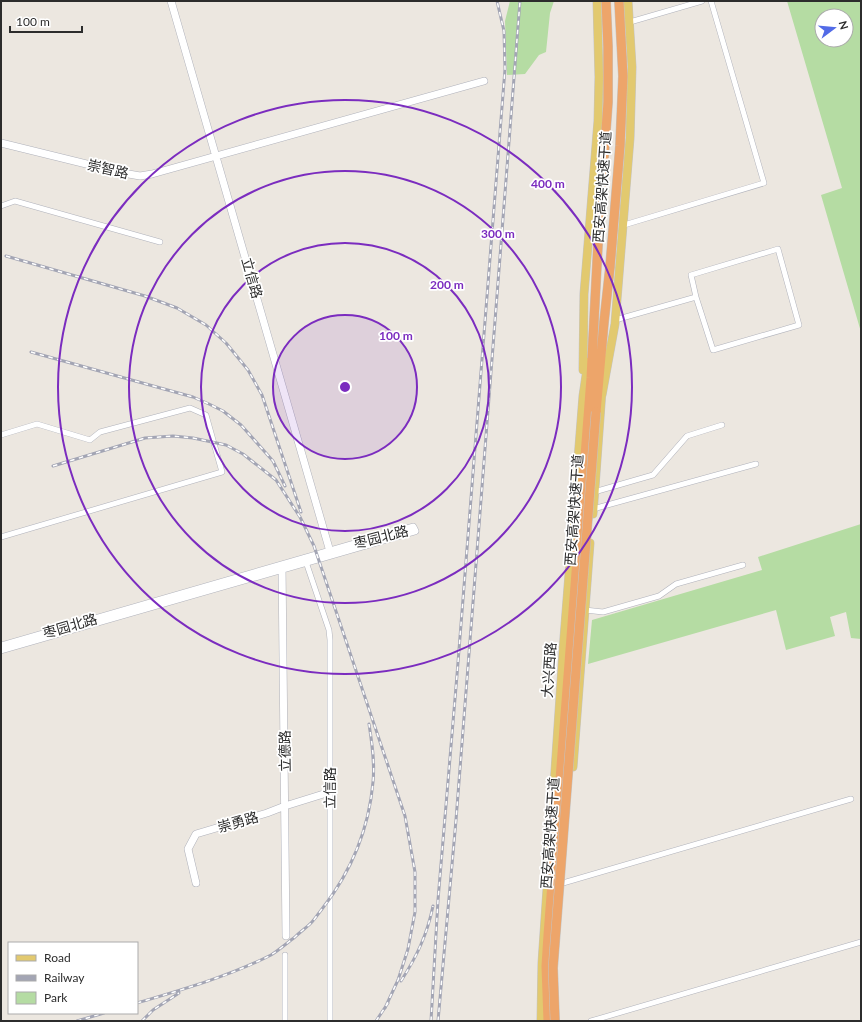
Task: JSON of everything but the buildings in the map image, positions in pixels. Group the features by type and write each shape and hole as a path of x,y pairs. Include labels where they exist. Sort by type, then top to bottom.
{"highway":[{"name":"西安高架快速干道","path":"558,1020 553,968 592,411 594,322 608,102 606,1"},
{"name":"西安高架快速干道","path":"549,1021 546,986 548,935 592,411 604,322 616,201 623,76 619,1"}],"main road":[{"path":"583,396 584,294 598,121 599,77 597,1"},
{"path":"602,400 616,320 624,225 632,96 632,67 628,1"},
{"name":"大兴西路","path":"541,1021 542,962 564,638 583,396 594,322"},
{"path":"549,1021 558,1020 557,972 602,400 604,322"}],"street":[{"name":"立信路","path":"171,1 330,553"},
{"path":"630,22 702,1"},
{"path":"624,225 764,183 711,1"},
{"name":"崇智路","path":"1,143 140,176 163,172 484,81"},
{"path":"1,206 15,201 160,242"},
{"path":"778,249 799,325 713,350 696,297 691,275 778,249"},
{"path":"616,320 696,297"},
{"path":"1,435 37,424 90,440 100,432 190,408 206,414 222,472 1,537"},
{"path":"594,492 653,475 687,436 722,425"},
{"path":"593,509 756,464"},
{"name":"枣园北路","path":"1,646 306,561 330,553 413,527 414,531 330,553"},
{"name":"立信路","path":"306,561 329,630 330,1021"},
{"path":"585,610 603,612 659,596 676,584 743,565"},
{"name":"枣园北路","path":"1,650 282,567"},
{"name":"立德路","path":"282,567 286,936"},
{"name":"崇勇路","path":"196,883 188,849 196,834 267,814 285,806 330,792"},
{"path":"563,883 851,799"},
{"path":"591,1021 861,942"},
{"path":"285,1021 286,955"}],"green space":[{"path":"510,1 554,1 550,13 546,52 539,55 525,74 507,75 505,21"},
{"path":"787,1 861,1 861,332 821,195 842,188"},
{"path":"861,524 861,639 851,638 846,612 830,617 835,636 786,650 776,610 588,664 592,620 762,570 758,557"}],"railway":[{"path":"431,1021 438,900 505,69 504,31 497,1"},
{"path":"438,1021 456,820 520,1"},
{"path":"6,256 145,296 177,308 206,325 226,343 248,370 262,395 301,512"},
{"path":"31,352 193,397 223,411 241,425 273,461 285,486"},
{"path":"53,466 145,438 173,436 193,438 226,445 243,454 276,480 300,517 314,546 405,816 415,872 415,912 408,949 398,980 385,1008"},
{"path":"138,1003 205,982 255,963 277,951 314,920 342,880 363,833 371,799 374,775 369,724"},
{"path":"401,981 421,945 433,906"},
{"path":"142,1021 153,1010 179,993"},
{"path":"376,1021 388,1003"},
{"path":"77,1021 101,1014"}]}
